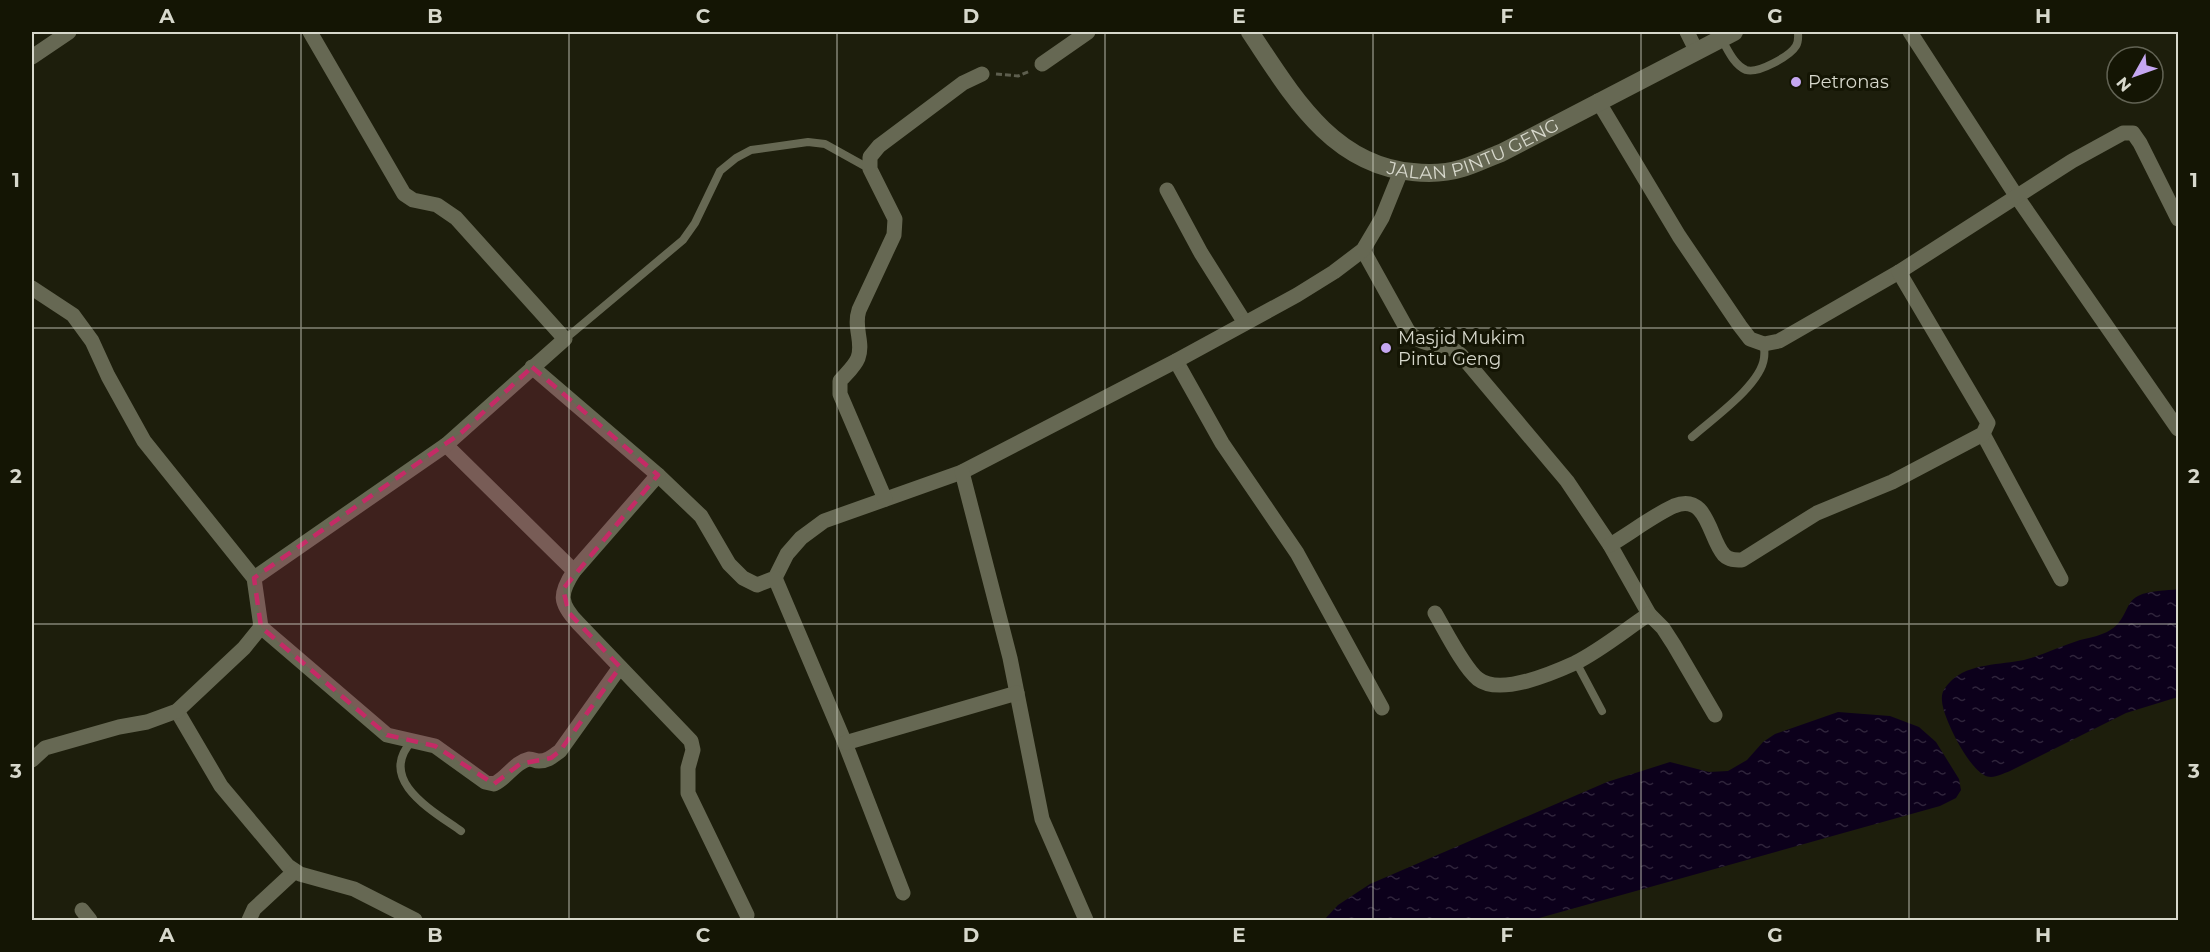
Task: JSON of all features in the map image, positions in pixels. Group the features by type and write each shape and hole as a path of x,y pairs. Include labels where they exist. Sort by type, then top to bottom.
{"main road":[{"name":"JALAN PINTU GENG","path":"1250,32 1283,82 1322,129 1346,150 1373,164 1401,171 1428,174 1462,168 1501,153 1598,100 1727,35"}],"street":[{"path":"32,57 69,32"},
{"path":"254,578 446,445 565,339 456,218 437,205 413,200 404,194 310,32"},
{"path":"1042,64 1088,32"},
{"path":"1687,32 1696,52"},
{"path":"1910,32 2018,197 2178,429"},
{"path":"885,499 840,394 840,381 858,360 861,347 855,322 859,310 894,235 895,219 870,169 870,157 879,146 963,83 982,74"},
{"path":"1598,100 1709,283 1750,339 1764,344 1779,340 1899,272 2072,161 2123,133 2133,133 2140,142 2178,218"},
{"path":"532,368 658,475 701,516 729,564 743,579 758,585 775,578 788,554 801,538 824,521 962,472 1176,361 1334,272 1362,250 1382,218 1401,171"},
{"path":"1167,190 1201,253 1245,323"},
{"path":"1362,250 1408,331 1425,344 1445,344 1461,355 1567,481 1610,545 1649,614 1663,628 1674,645 1715,715"},
{"path":"1610,545 1673,506 1689,504 1702,513 1724,555 1732,560 1742,560 1816,513 1892,482 1983,434 1988,423 1899,272"},
{"path":"32,288 74,315 92,341 108,376 144,441 254,578 261,627 387,735 435,746 485,782 495,784 502,781 520,764 531,759 540,761 551,759 560,751 620,667"},
{"path":"1176,361 1222,443 1297,553 1382,708"},
{"path":"1983,434 2061,579"},
{"path":"446,445 574,571"},
{"path":"962,472 1010,658 1042,819 1086,921"},
{"path":"658,475 574,571 563,589 565,608 691,741 693,750 688,768 688,793 747,915"},
{"path":"775,578 845,743 903,892"},
{"path":"1435,613 1470,672 1479,681 1508,686 1575,662 1649,614"},
{"path":"32,760 45,748 119,727 147,722 177,711 244,648 261,627"},
{"path":"845,743 1017,693"},
{"path":"177,711 221,786 277,854 295,871 354,889 415,921"},
{"path":"249,921 254,909 295,871"}],"lane":[{"path":"1727,35 1737,64 1752,71 1789,54 1796,47 1798,32"},
{"path":"565,339 683,240 695,223 720,171 736,158 752,150 816,143 825,144 870,169"},
{"path":"1692,437 1746,389 1758,375 1764,359 1764,344"},
{"path":"1575,662 1602,711"},
{"path":"412,741 404,750 401,762 402,776 408,789 417,799 461,831"}],"path":[{"path":"982,74 1023,75 1042,64"}],"highlighted area":[{"path":"532,367 658,475 563,589 569,613 620,667 560,751 551,758 520,764 494,784 435,746 387,735 261,627 254,578 461,433"}],"water":[{"path":"2178,589 2178,697 2126,713 1997,776 1984,775 1971,762 1957,741 1943,709 1943,692 1958,675 1976,668 2024,660 2102,634 2121,620 2133,599 2138,596"},
{"path":"1838,712 1890,716 1919,727 1936,742 1959,779 1961,790 1956,798 1940,806 1532,920 1324,920 1338,905 1370,884 1607,782 1670,762 1709,772 1728,771 1747,760 1763,742 1775,734"}],"place":[{"name":"Petronas","path":"1796,82"},
{"name":"Masjid Mukim Pintu Geng","path":"1386,348"}]}
